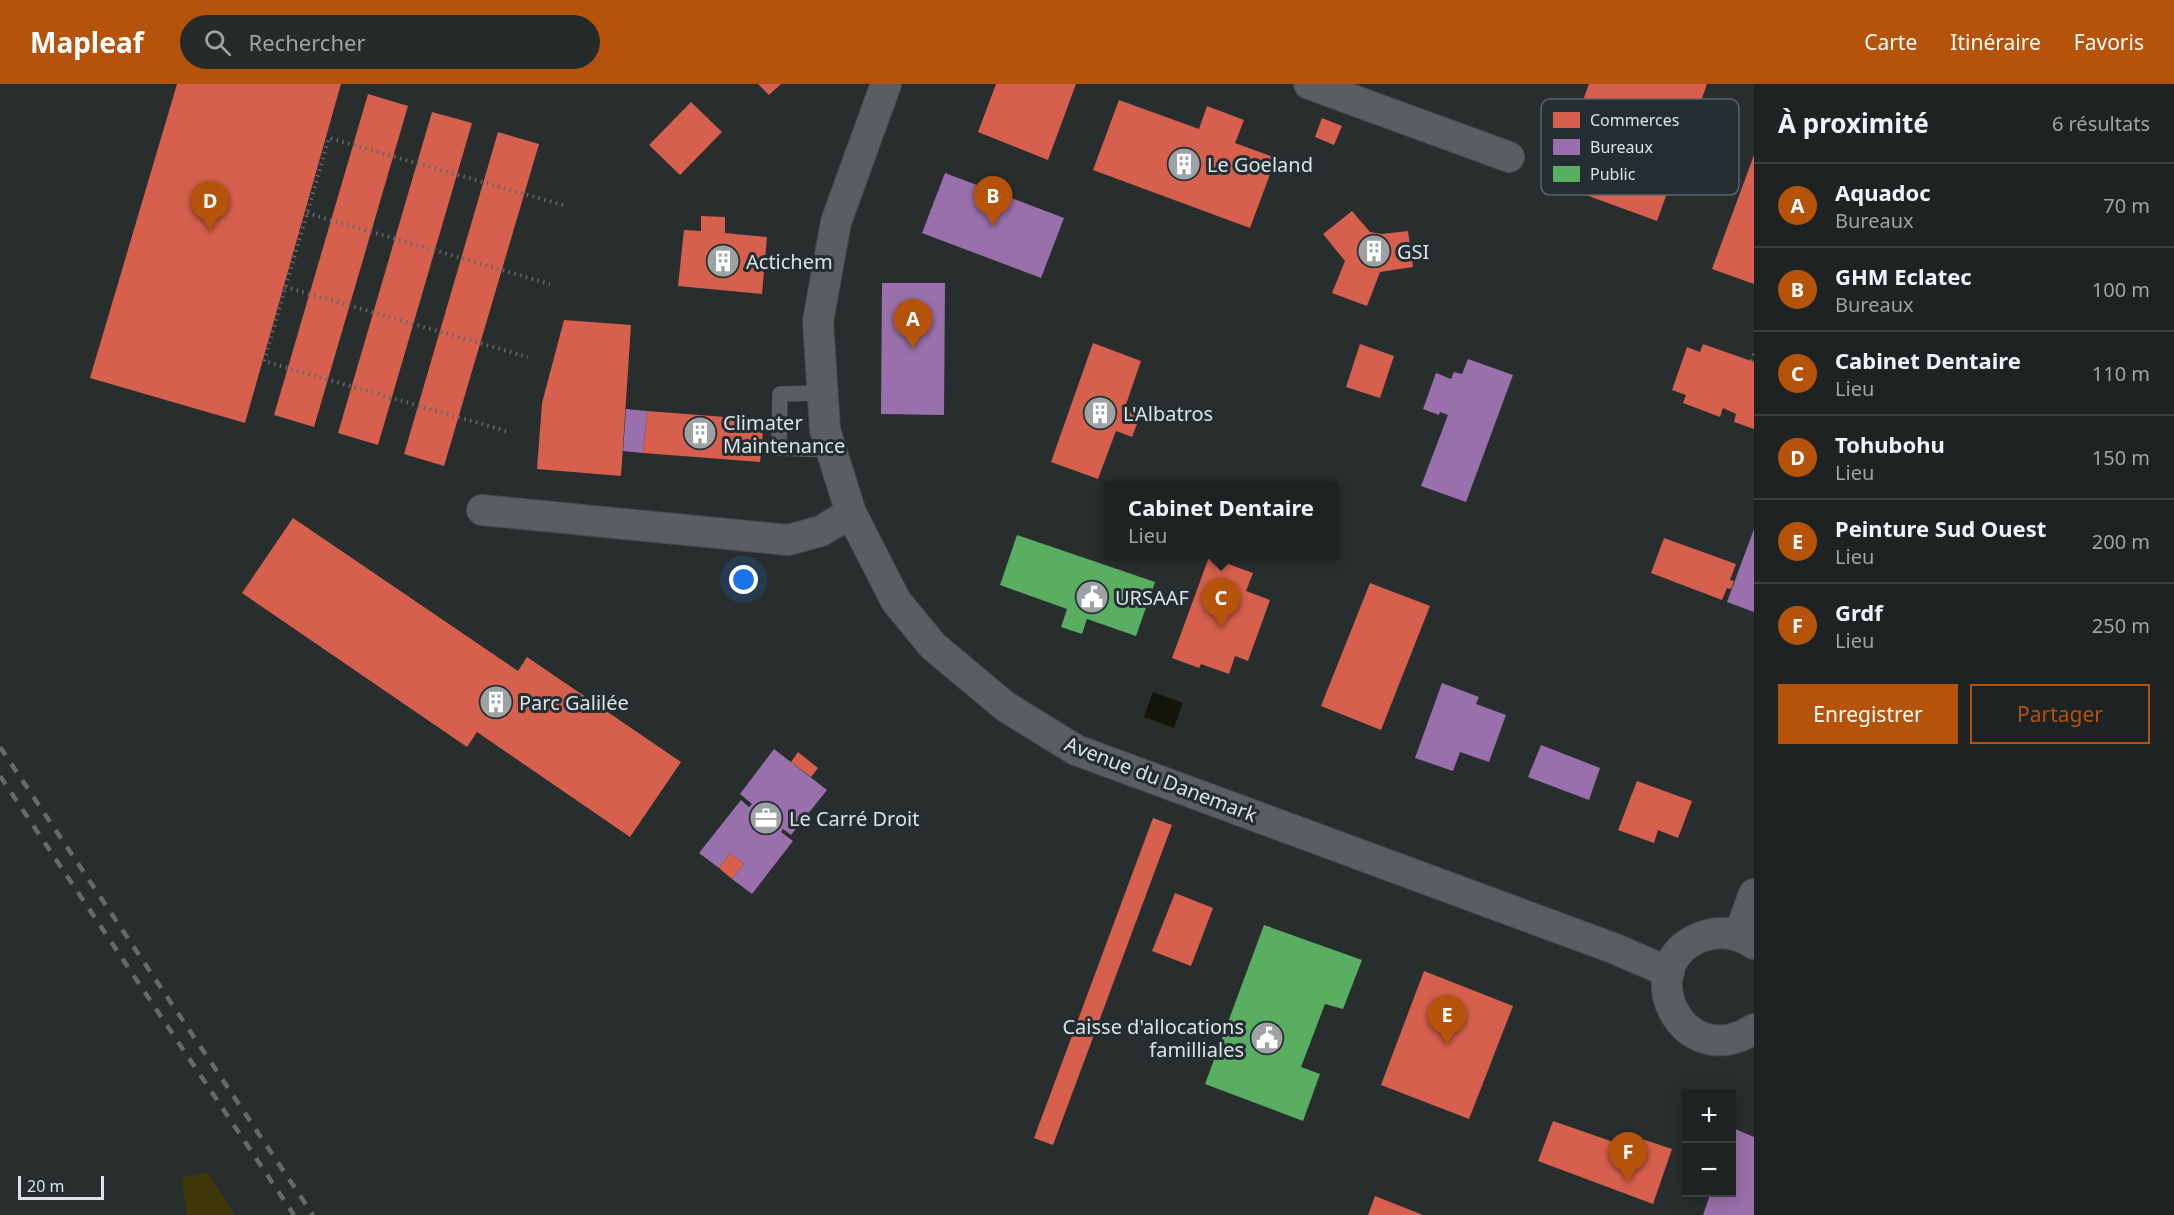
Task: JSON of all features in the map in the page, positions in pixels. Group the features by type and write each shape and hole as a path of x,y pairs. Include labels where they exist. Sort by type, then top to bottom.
{"street":[{"name":"Avenue du Danemark","path":"886,84 836,222 818,321 825,430 851,513 896,601 933,646 1006,707 1076,750 1613,948 1669,972"},
{"path":"1309,84 1509,157"},
{"path":"482,510 788,540 821,531 851,513"},
{"path":"1754,894 1746,940 1724,932 1696,939 1684,947 1674,959 1669,972 1667,989 1670,1006 1679,1021 1692,1033 1708,1040 1725,1041 1742,1037 1754,1029"}],"lane":[{"path":"822,393 780,394 779,448 831,450"}],"path":[{"path":"506,431 264,361 329,138 566,206"},
{"path":"307,213 550,284"},
{"path":"285,287 528,357"},
{"path":"1751,361 1754,354"}],"shaded area":[{"path":"1153,692 1183,703 1174,728 1144,717"},
{"path":"207,1172 235,1215 187,1215 181,1178"}],"building: Commerces":[{"path":"177,84 341,84 245,423 90,378"},
{"path":"758,84 781,84 769,95"},
{"path":"996,84 1076,84 1048,160 978,132"},
{"path":"1589,84 1707,84 1702,99 1584,99"},
{"path":"368,94 408,106 314,427 274,415"},
{"name":"Le Goeland","path":"1119,100 1199,129 1207,106 1244,120 1235,143 1276,158 1250,228 1093,170"},
{"path":"691,102 722,132 680,175 649,145"},
{"path":"432,112 472,123 378,445 338,433"},
{"path":"1322,118 1342,126 1334,145 1315,137"},
{"path":"498,132 539,144 444,466 404,454"},
{"path":"1754,155 1754,284 1712,269"},
{"path":"1586,195 1666,195 1657,221"},
{"name":"GSI","path":"1352,211 1370,232 1382,234 1408,231 1413,267 1380,272 1367,306 1332,293 1345,261 1323,234"},
{"name":"Actichem","path":"701,216 725,217 725,233 767,237 762,294 678,286 684,230 701,231"},
{"path":"564,320 631,325 621,476 537,469 542,403"},
{"name":"L'Albatros","path":"1093,343 1141,361 1124,410 1140,416 1132,437 1116,431 1098,479 1051,462"},
{"path":"1360,344 1394,356 1380,398 1346,387"},
{"path":"1703,344 1754,362 1754,429 1734,422 1736,414 1723,408 1720,417 1683,403 1686,395 1672,390 1687,347 1700,352"},
{"name":"Climater Maintenance","path":"647,411 764,420 760,462 643,453"},
{"name":"Parc Galilée","path":"293,518 518,671 527,657 681,762 630,837 477,732 467,747 242,593"},
{"path":"1664,538 1736,564 1730,580 1734,581 1731,589 1727,588 1722,600 1651,573"},
{"path":"1208,559 1214,559 1253,573 1246,591 1270,600 1248,661 1235,656 1229,674 1201,664 1199,668 1172,658"},
{"path":"1370,583 1430,606 1381,730 1321,706"},
{"path":"798,752 818,768 811,777 791,762"},
{"path":"1637,781 1692,801 1678,838 1658,830 1654,843 1618,830"},
{"path":"1153,818 1172,825 1053,1145 1034,1138"},
{"path":"730,853 744,864 732,879 719,868"},
{"path":"1175,893 1213,908 1191,966 1152,951"},
{"path":"1424,971 1513,1006 1469,1119 1381,1085"},
{"path":"1553,1121 1628,1147 1633,1136 1672,1149 1653,1204 1538,1161"},
{"path":"1375,1196 1423,1215 1368,1215"}],"building: Bureaux":[{"path":"945,173 1064,218 1041,278 922,233"},
{"path":"882,283 945,283 944,415 881,414"},
{"path":"1468,359 1513,375 1466,502 1421,486 1448,415 1440,412 1439,415 1423,409 1436,373 1451,379 1454,372 1462,374"},
{"path":"626,409 647,411 643,453 623,451"},
{"path":"1754,529 1754,612 1727,602"},
{"path":"1442,683 1479,697 1476,704 1506,715 1489,762 1460,752 1453,771 1415,758"},
{"path":"1541,745 1600,768 1589,800 1528,777"},
{"name":"Le Carré Droit","path":"774,749 827,790 791,835 783,829 781,832 793,841 752,894 732,879 744,864 730,853 719,868 699,853 741,800 749,807 752,804 740,794"},
{"path":"1736,1129 1754,1137 1754,1215 1703,1215 1709,1197 1736,1197"}],"building: Public":[{"name":"URSAAF","path":"1017,535 1155,582 1136,636 1087,619 1082,634 1061,627 1067,609 1000,585"},
{"name":"Caisse d'allocations familliales","path":"1264,925 1362,960 1343,1009 1325,1004 1301,1067 1320,1074 1303,1121 1205,1084"}],"railway":[{"path":"0,747 313,1215"},
{"path":"0,776 294,1215"}],"place":[{"name":"Le Goeland","path":"1184,164"},
{"name":"GHM Eclatec","path":"993,226"},
{"name":"Tohubohu","path":"210,231"},
{"name":"GSI","path":"1374,251"},
{"name":"Actichem","path":"723,261"},
{"name":"Aquadoc","path":"913,349"},
{"name":"L'Albatros","path":"1100,413"},
{"name":"Climater Maintenance","path":"700,433"},
{"name":"URSAAF","path":"1092,597"},
{"name":"Cabinet Dentaire","path":"1221,628"},
{"name":"Parc Galilée","path":"496,702"},
{"name":"Le Carré Droit","path":"766,818"},
{"name":"Caisse d'allocations familliales","path":"1267,1038"},
{"name":"Peinture Sud Ouest","path":"1447,1045"},
{"name":"Grdf","path":"1628,1182"}]}
